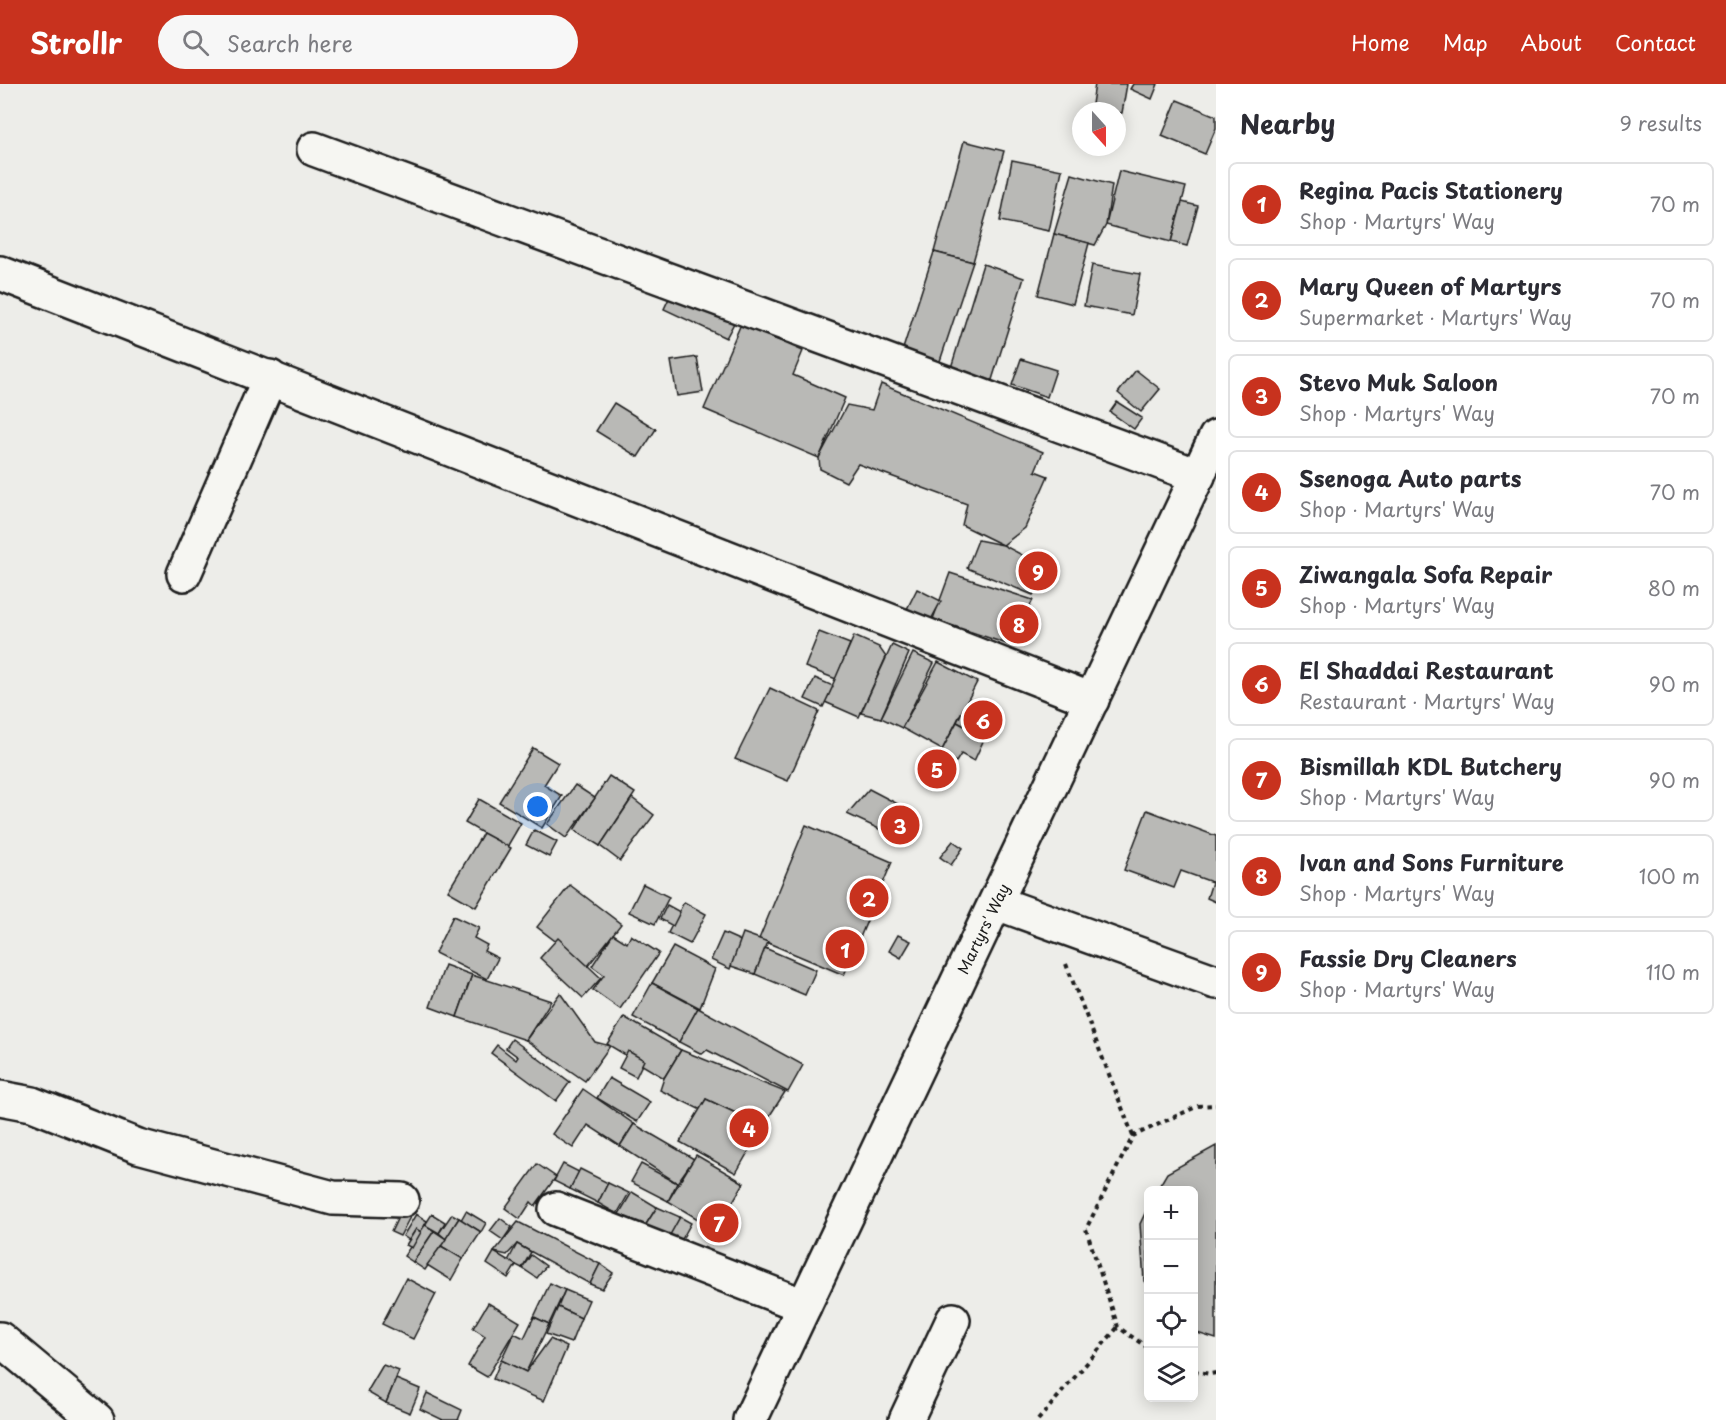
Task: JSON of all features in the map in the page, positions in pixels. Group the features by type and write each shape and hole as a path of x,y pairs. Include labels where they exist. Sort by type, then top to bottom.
{"street":[{"path":"315,149 1198,476"},
{"path":"0,273 1092,700"},
{"path":"184,574 270,377"},
{"name":"Martyrs' Way","path":"750,1420 1216,437"},
{"path":"997,903 1216,982"},
{"path":"0,1098 32,1104 138,1146 333,1198 402,1200"},
{"path":"555,1209 804,1306"},
{"path":"906,1420 953,1320"},
{"path":"0,1339 98,1420"}],"path":[{"path":"1050,922 1133,1136"},
{"path":"1144,1345 1118,1327 1086,1229 1133,1136 1198,1106 1216,1105"},
{"path":"1038,1420 1118,1327"},
{"path":"1198,1372 1216,1373"}],"building":[{"path":"1095,84 1127,84 1124,102 1092,102"},
{"path":"1133,84 1158,84 1152,99 1130,89"},
{"path":"1177,100 1216,116 1216,128 1205,154 1162,136"},
{"path":"964,141 1004,151 973,262 934,252"},
{"path":"1012,160 1062,170 1049,231 1000,221"},
{"path":"1119,171 1186,187 1171,242 1106,225"},
{"path":"1072,174 1112,185 1106,225 1095,245 1054,234"},
{"path":"1182,202 1198,206 1187,246 1171,242"},
{"path":"1054,234 1089,243 1073,304 1038,295"},
{"path":"934,252 973,262 938,367 901,355"},
{"path":"983,264 1024,278 991,383 950,371"},
{"path":"1092,265 1140,274 1132,315 1084,306"},
{"path":"671,294 734,323 726,338 664,309"},
{"path":"741,324 803,351 793,375 845,398 819,458 704,409"},
{"path":"697,357 703,392 677,396 671,361"},
{"path":"1021,359 1056,370 1047,397 1012,385"},
{"path":"1136,370 1160,389 1141,412 1118,393"},
{"path":"881,384 1043,452 1035,471 1048,476 1025,528 1003,545 962,525 967,504 858,464 846,482 820,469 819,458 847,405 872,410"},
{"path":"1117,402 1142,418 1134,429 1110,412"},
{"path":"614,403 656,429 638,457 596,431"},
{"path":"978,540 1003,545 1045,567 1033,595 967,568"},
{"path":"950,573 1033,600 1010,645 933,619"},
{"path":"917,589 941,601 928,625 905,613"},
{"path":"819,632 850,644 836,679 805,667"},
{"path":"854,636 879,647 886,657 859,717 825,702"},
{"path":"892,645 909,653 881,718 861,713"},
{"path":"913,653 934,663 902,728 881,718"},
{"path":"938,662 977,682 942,750 902,728"},
{"path":"815,678 833,686 823,707 805,699"},
{"path":"770,688 819,711 788,781 735,759"},
{"path":"967,701 997,716 985,737 957,722"},
{"path":"957,722 985,737 974,761 961,754 956,762 940,754"},
{"path":"533,748 558,763 544,785 562,796 542,828 499,802"},
{"path":"609,776 635,793 600,846 574,830"},
{"path":"575,785 595,798 566,838 547,824"},
{"path":"869,789 913,812 892,835 847,814"},
{"path":"632,798 654,815 620,861 600,846"},
{"path":"479,799 521,823 507,847 465,823"},
{"path":"1147,810 1216,836 1216,902 1207,898 1212,882 1181,871 1174,888 1124,870"},
{"path":"806,825 892,862 844,975 759,939"},
{"path":"534,830 557,842 549,857 526,845"},
{"path":"483,833 511,848 476,907 448,891"},
{"path":"953,841 963,848 951,865 940,857"},
{"path":"643,884 669,897 655,924 629,912"},
{"path":"570,885 621,924 588,966 537,927"},
{"path":"684,902 706,914 690,944 668,933"},
{"path":"667,905 680,912 673,926 660,919"},
{"path":"453,916 479,928 474,938 487,945 484,951 498,958 487,979 435,953"},
{"path":"723,933 741,941 730,969 711,960"},
{"path":"743,933 768,942 755,974 731,966"},
{"path":"613,934 627,943 631,935 659,953 620,1009 593,990 604,975 592,966"},
{"path":"898,935 911,941 901,958 889,951"},
{"path":"558,938 601,978 583,998 540,958"},
{"path":"673,947 715,969 700,1008 652,983"},
{"path":"765,948 816,970 805,995 755,974"},
{"path":"445,965 472,975 457,1017 430,1007"},
{"path":"472,975 551,1001 526,1040 457,1017"},
{"path":"652,983 698,1008 679,1042 633,1017"},
{"path":"560,993 595,1042 610,1046 585,1081 526,1040"},
{"path":"698,1008 803,1065 788,1092 707,1050 702,1054 679,1042"},
{"path":"624,1017 681,1050 664,1078 607,1044"},
{"path":"512,1039 570,1082 556,1101 491,1053 497,1045 516,1060 518,1057 506,1048"},
{"path":"681,1050 785,1092 763,1126 706,1099 701,1110 660,1090 664,1078"},
{"path":"628,1051 644,1060 636,1077 619,1068"},
{"path":"609,1078 650,1102 637,1122 597,1098"},
{"path":"583,1089 634,1124 620,1146 588,1125 573,1148 552,1134"},
{"path":"706,1099 763,1126 736,1173 680,1142"},
{"path":"634,1124 694,1159 677,1183 620,1146"},
{"path":"1216,1146 1216,1339 1198,1333 1198,1186 1159,1186 1167,1173"},
{"path":"696,1155 744,1183 716,1230 668,1201"},
{"path":"537,1164 556,1177 535,1206 531,1202 520,1219 505,1208"},
{"path":"563,1164 579,1172 570,1189 554,1181"},
{"path":"641,1164 677,1183 668,1201 631,1182"},
{"path":"580,1169 608,1183 598,1203 570,1189"},
{"path":"608,1183 629,1193 617,1214 598,1203"},
{"path":"632,1192 657,1207 640,1234 616,1219"},
{"path":"657,1207 680,1217 665,1247 640,1234"},
{"path":"466,1211 486,1223 481,1232 461,1220"},
{"path":"400,1213 410,1217 400,1236 391,1232"},
{"path":"416,1214 427,1221 421,1232 416,1229 409,1240 403,1236"},
{"path":"432,1214 445,1222 439,1233 425,1225"},
{"path":"452,1214 459,1218 446,1239 439,1233"},
{"path":"1144,1216 1144,1281 1140,1224"},
{"path":"680,1217 691,1223 681,1241 670,1235"},
{"path":"459,1218 481,1232 463,1259 441,1246"},
{"path":"500,1218 512,1227 503,1240 490,1231"},
{"path":"518,1222 600,1264 590,1284 517,1244 507,1255 494,1252"},
{"path":"425,1225 434,1231 413,1262 404,1256"},
{"path":"416,1229 421,1232 412,1248 406,1245"},
{"path":"434,1231 446,1239 425,1270 413,1262"},
{"path":"517,1244 531,1252 522,1268 508,1261"},
{"path":"441,1246 463,1259 451,1280 427,1265"},
{"path":"494,1252 516,1265 508,1278 487,1264"},
{"path":"531,1255 546,1266 537,1278 522,1268"},
{"path":"600,1264 613,1273 602,1289 590,1284"},
{"path":"406,1278 436,1294 413,1339 382,1324"},
{"path":"550,1283 565,1290 549,1324 534,1317"},
{"path":"565,1290 589,1300 581,1318 558,1307"},
{"path":"488,1303 520,1322 487,1377 468,1366 485,1336 473,1328"},
{"path":"558,1307 581,1318 571,1343 546,1334"},
{"path":"534,1317 549,1324 526,1372 501,1360 514,1333 524,1338"},
{"path":"550,1339 567,1347 544,1401 493,1379 501,1360 526,1372"},
{"path":"383,1365 399,1371 386,1403 367,1392"},
{"path":"396,1379 420,1389 410,1413 386,1403"},
{"path":"427,1393 462,1410 458,1420 443,1420 420,1409"}],"place":[{"name":"Fassie Dry Cleaners","path":"1038,571"},
{"name":"Ivan and Sons Furniture","path":"1019,624"},
{"name":"El Shaddai Restaurant","path":"983,720"},
{"name":"Ziwangala Sofa Repair","path":"937,769"},
{"name":"Stevo Muk Saloon","path":"900,825"},
{"name":"Mary Queen of Martyrs","path":"869,898"},
{"name":"Regina Pacis Stationery","path":"845,949"},
{"name":"Ssenoga Auto parts","path":"749,1128"},
{"name":"Bismillah KDL Butchery","path":"719,1223"}]}
